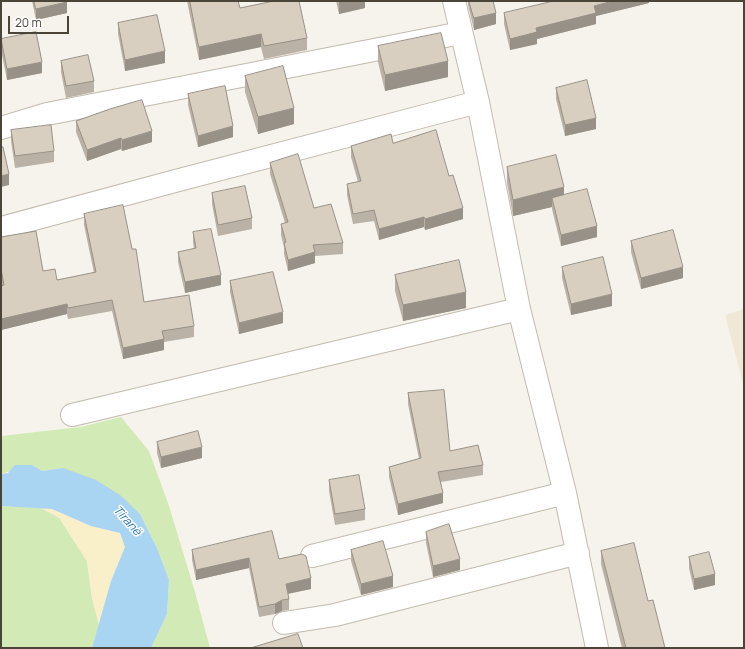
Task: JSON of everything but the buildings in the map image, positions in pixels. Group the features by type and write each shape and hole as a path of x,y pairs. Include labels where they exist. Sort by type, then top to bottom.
{"street":[{"path":"454,1 478,102 519,309 565,493 597,648"},
{"path":"1,128 47,114 462,33"},
{"path":"1,228 478,102"},
{"path":"72,415 519,309"},
{"path":"312,556 565,493"},
{"path":"284,623 335,615 578,552"}],"shaded area":[{"path":"744,309 744,387 725,315"}],"green space":[{"path":"121,417 149,451 169,506 210,648 151,648 167,614 169,580 157,548 140,514 63,468 42,471 32,465 1,474 1,436 81,427"},
{"path":"1,506 41,508 59,517 87,561 92,598 99,625 92,648 1,648"}],"sand":[{"path":"41,508 52,508 91,526 120,533 125,547 111,581 99,625 92,598 87,561 59,518"}],"water":[{"name":"Tiranë","path":"15,465 32,465 42,471 63,468 96,480 120,495 140,514 157,548 169,580 167,614 151,648 92,648 111,581 125,547 120,533 91,526 52,509 1,506 1,474 8,473"}]}
